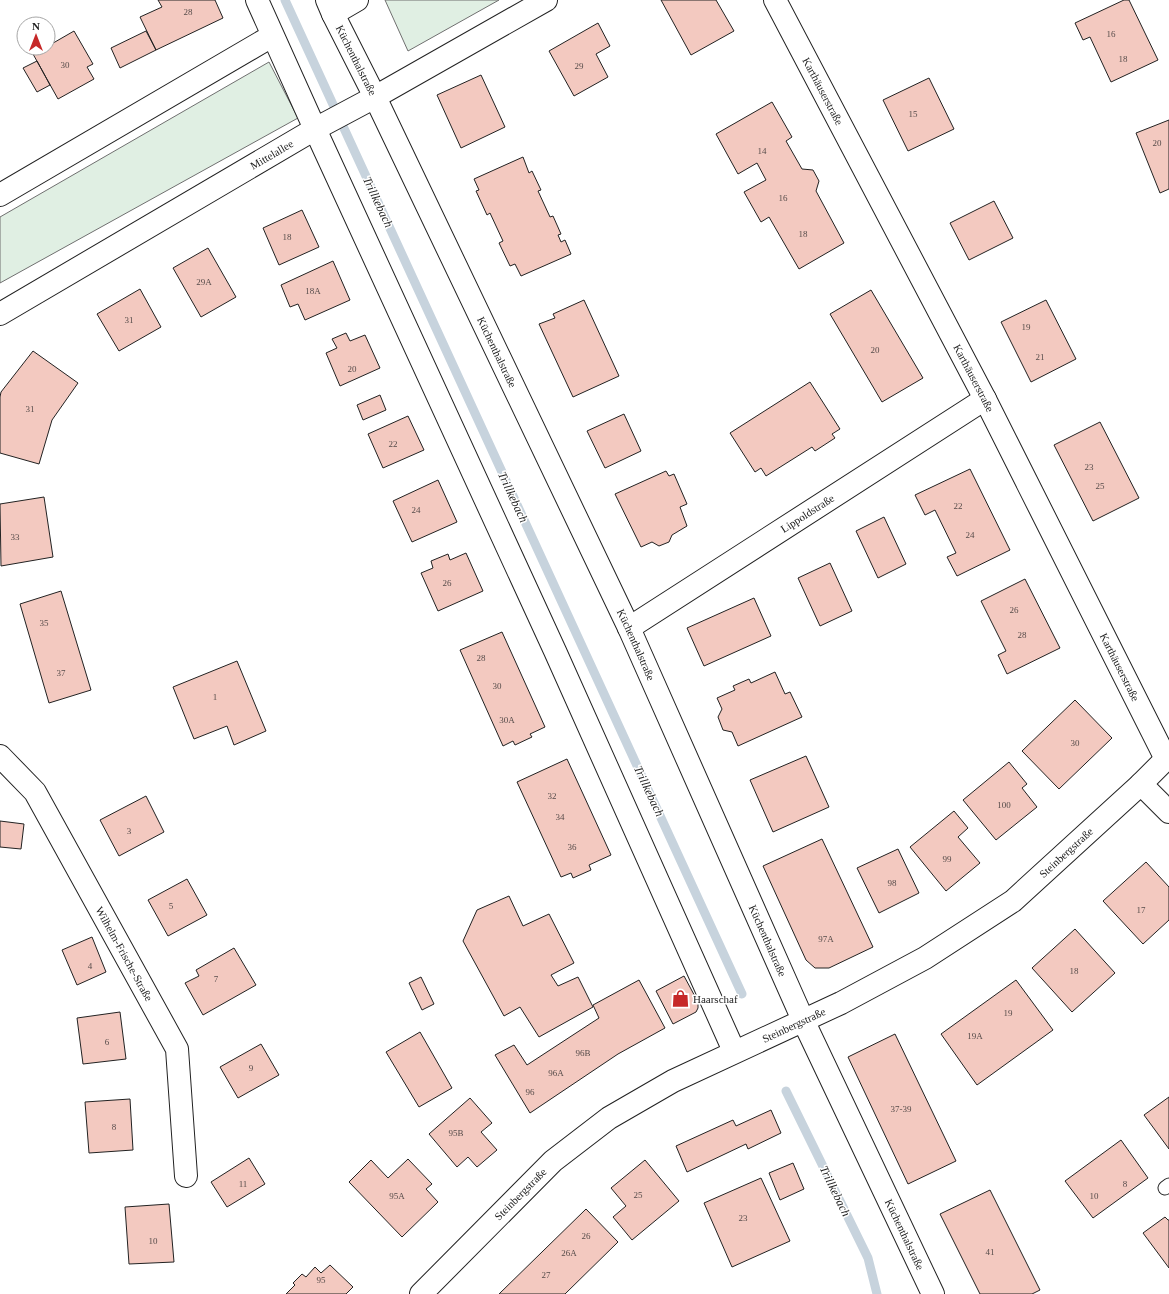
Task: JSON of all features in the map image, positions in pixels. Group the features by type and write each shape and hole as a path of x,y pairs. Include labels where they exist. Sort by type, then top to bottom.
{"street":[{"path":"257,0 314,129 555,650 734,1051"},
{"path":"330,7 357,0"},
{"name":"Mittelallee","path":"0,314 314,129 375,97 546,0"},
{"name":"Karthäuserstraße","path":"775,0 985,399 1168,757"},
{"name":"Küchenthalstraße","path":"330,7 375,97 629,628 803,1020 933,1294"},
{"path":"0,196 272,36"},
{"name":"Lippoldstraße","path":"629,628 985,399"},
{"name":"Wilhelm-Frische-Straße","path":"0,756 35,792 177,1049 186,1176"},
{"name":"Steinbergstraße","path":"421,1294 553,1161 609,1118 673,1081 734,1051 841,1003 925,958 1013,901 1141,784 1168,757"},
{"path":"1141,784 1169,812"}],"green space":[{"path":"385,0 499,0 408,51"},
{"path":"269,62 298,118 0,283 0,217"}],"building":[{"path":"158,0 215,0 223,18 156,50 140,17 162,7"},
{"path":"661,0 716,0 734,31 691,55"},
{"path":"1124,0 1129,0 1158,60 1111,82 1090,37 1083,40 1075,23"},
{"path":"598,23 610,46 596,54 608,77 574,96 549,51"},
{"path":"74,31 93,64 87,67 94,79 58,99 34,56 56,56 56,41"},
{"path":"146,31 156,50 120,68 111,48"},
{"path":"37,61 50,85 37,92 23,68"},
{"path":"481,75 505,127 461,148 437,95"},
{"path":"929,78 954,129 908,151 883,100"},
{"path":"772,102 792,137 786,141 802,169 813,170 819,181 816,191 844,243 799,269 769,217 761,222 744,192 766,180 757,163 738,174 716,134"},
{"path":"1169,120 1169,189 1160,193 1136,133"},
{"path":"523,157 529,173 532,171 541,190 538,191 550,217 553,216 561,234 558,235 561,242 565,240 571,254 521,276 515,264 510,266 499,243 503,241 490,213 487,215 476,191 479,190 474,179"},
{"path":"994,201 1013,238 969,260 950,223"},
{"path":"302,210 319,247 279,265 263,228"},
{"path":"208,248 236,297 201,317 173,268"},
{"path":"333,261 350,300 305,320 298,304 290,307 281,285"},
{"path":"140,289 161,327 119,351 97,314"},
{"path":"871,290 923,378 882,402 830,314"},
{"path":"584,300 619,376 573,397 539,324 555,318 553,314"},
{"path":"1046,300 1076,359 1031,382 1001,322"},
{"path":"346,333 350,341 365,335 380,368 340,386 326,353 337,348 332,339"},
{"path":"33,351 78,383 52,420 39,464 0,453 1,392"},
{"path":"810,382 840,429 832,434 835,438 815,451 812,447 766,476 761,468 755,472 730,433"},
{"path":"380,395 386,410 363,420 357,405"},
{"path":"624,414 641,451 605,468 587,431"},
{"path":"408,416 424,450 383,468 368,434"},
{"path":"1100,422 1139,498 1093,521 1054,445"},
{"path":"970,469 1010,550 957,576 947,557 956,553 935,510 925,515 915,495"},
{"path":"666,471 669,476 674,474 687,504 680,507 687,526 672,535 669,542 659,546 652,542 641,547 615,494"},
{"path":"438,480 457,522 412,542 393,501"},
{"path":"44,497 53,557 1,566 0,504"},
{"path":"884,517 906,564 878,578 856,531"},
{"path":"466,553 483,591 438,611 421,573 433,568 431,561 448,554 450,560"},
{"path":"830,563 852,611 820,626 798,578"},
{"path":"1025,579 1060,648 1007,674 998,655 1006,651 981,601"},
{"path":"61,591 91,690 49,703 20,604"},
{"path":"754,598 771,636 704,666 687,628"},
{"path":"502,632 545,727 530,734 532,737 515,745 513,741 503,746 460,650"},
{"path":"237,661 266,731 234,745 227,726 194,739 173,687"},
{"path":"775,672 785,694 790,692 802,717 738,746 732,732 723,730 718,717 722,709 717,698 735,690 733,686 749,679 751,683"},
{"path":"1075,700 1112,738 1059,789 1022,751"},
{"path":"806,756 829,807 773,832 750,780"},
{"path":"567,759 611,855 589,865 591,870 573,878 571,873 561,877 517,782"},
{"path":"1009,762 1027,784 1022,788 1037,807 996,840 963,800"},
{"path":"146,796 164,832 119,856 100,820"},
{"path":"954,811 968,828 958,837 980,863 946,891 910,847"},
{"path":"0,821 24,824 21,849 0,847"},
{"path":"822,839 873,947 829,968 815,968 806,960 763,866"},
{"path":"898,849 919,893 879,913 857,868"},
{"path":"1146,862 1169,887 1169,920 1143,944 1103,901"},
{"path":"187,879 207,915 168,936 148,900"},
{"path":"509,896 523,926 549,914 574,963 551,975 558,986 578,977 593,1007 539,1037 520,1007 504,1016 463,941 477,910"},
{"path":"1075,929 1115,973 1072,1012 1032,968"},
{"path":"92,937 106,972 77,985 62,950"},
{"path":"234,948 256,985 203,1015 185,983 199,976 196,970"},
{"path":"684,976 698,1002 698,1008 696,1012 673,1024 656,991"},
{"path":"421,977 434,1004 422,1010 409,983"},
{"path":"639,980 665,1028 618,1054 530,1113 495,1055 514,1045 527,1065 599,1018 593,1005"},
{"path":"1016,980 1053,1030 977,1085 941,1034"},
{"path":"120,1012 126,1059 83,1064 77,1018"},
{"path":"420,1032 452,1088 419,1107 386,1052"},
{"path":"895,1034 956,1161 908,1184 848,1057"},
{"path":"261,1044 279,1075 238,1098 220,1067"},
{"path":"1169,1097 1169,1149 1144,1115"},
{"path":"470,1098 492,1123 481,1132 497,1150 477,1167 468,1157 457,1167 429,1134"},
{"path":"130,1099 133,1150 89,1153 85,1102"},
{"path":"771,1110 781,1133 748,1149 746,1144 687,1172 676,1146 733,1120 736,1126"},
{"path":"1121,1140 1148,1178 1093,1218 1065,1181"},
{"path":"249,1158 265,1184 227,1207 211,1182"},
{"path":"408,1159 432,1184 426,1189 438,1202 402,1237 349,1182 371,1160 388,1178"},
{"path":"645,1160 679,1201 632,1240 613,1217 626,1206 611,1188"},
{"path":"793,1163 804,1189 780,1200 769,1173"},
{"path":"761,1178 790,1241 732,1267 704,1203"},
{"path":"990,1190 1040,1290 1032,1294 980,1294 940,1214"},
{"path":"169,1204 174,1262 129,1264 125,1207"},
{"path":"586,1209 618,1242 565,1294 499,1294"},
{"path":"1165,1217 1169,1220 1169,1268 1143,1233"},
{"path":"330,1265 353,1287 346,1294 286,1294 295,1285 293,1283 302,1274 306,1277 315,1267 321,1273"}],"waterway":[{"name":"Trillkebach","path":"285,0 742,994"},
{"name":"Trillkebach","path":"786,1091 868,1258 877,1294"}],"place":[{"name":"Haarschaf","path":"680,999"}]}
